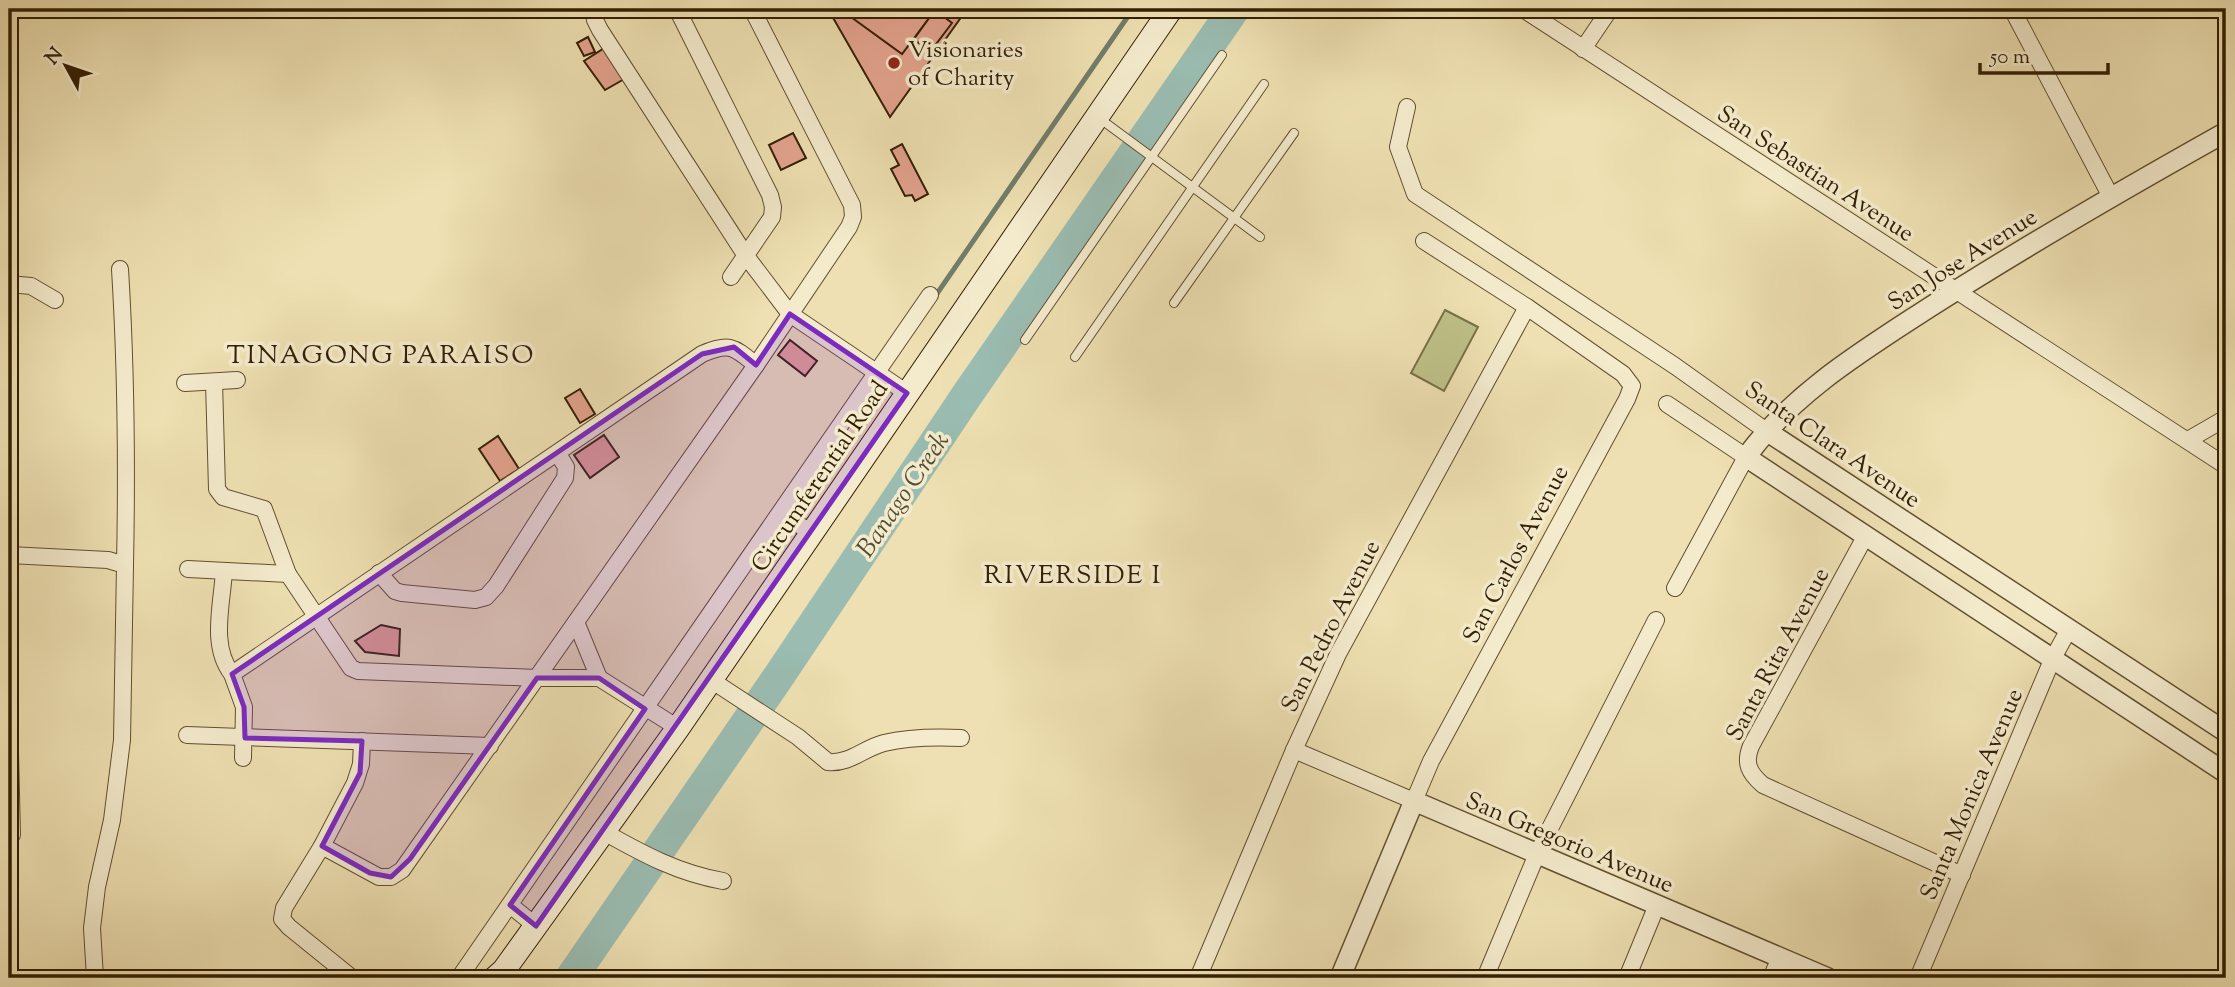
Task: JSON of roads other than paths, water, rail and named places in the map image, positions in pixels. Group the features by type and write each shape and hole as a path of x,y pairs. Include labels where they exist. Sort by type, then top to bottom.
{"main road":[{"name":"Circumferential Road","path":"501,976 520,913 604,832 711,680 791,520 888,381 1097,117 1171,9"}],"street":[{"path":"593,9 600,30 746,256 790,314 888,381"},
{"path":"677,9 773,207 772,217 731,277"},
{"path":"322,846 379,877 391,877 402,870 756,365 849,227 853,217 852,205 752,9"},
{"name":"San Sebastian Avenue","path":"1523,9 2226,466"},
{"path":"1583,49 1610,9"},
{"path":"2012,9 2111,197"},
{"name":"Santa Clara Avenue","path":"1406,107 1398,147 1415,194 1675,366 1765,430 2226,732"},
{"name":"San Jose Avenue","path":"1746,457 1765,430 1842,364 2111,197 2226,132"},
{"name":"San Carlos Avenue","path":"1340,978 1431,761 1628,399 1632,386 1623,374 1527,307 1424,241"},
{"path":"95,978 92,928 97,887 112,820 122,740 127,472 120,269"},
{"path":"9,284 31,286 55,300"},
{"path":"459,978 520,913 650,711 791,520 888,381 930,295"},
{"name":"San Pedro Avenue","path":"1198,978 1294,750 1338,654 1527,307"},
{"path":"232,674 702,354 719,347 734,347 756,365"},
{"path":"186,383 237,380"},
{"path":"214,382 217,489 223,497 264,509 288,574 345,663 358,671 599,678 678,728"},
{"path":"1667,404 2226,773"},
{"path":"2188,440 2226,418"},
{"path":"379,573 395,591 402,593 475,600 486,597 496,586 565,478 566,467 558,454"},
{"path":"1675,588 1746,457"},
{"name":"Santa Rita Avenue","path":"1866,535 1751,746 1746,757 1748,769 1762,785 1962,875"},
{"path":"9,555 108,560 125,565"},
{"path":"188,569 288,574"},
{"path":"224,572 219,645 224,664 232,674 244,707 243,758"},
{"path":"1485,978 1537,854 1656,620"},
{"path":"576,622 599,678"},
{"name":"Santa Monica Avenue","path":"1918,978 2052,660 2069,629"},
{"path":"711,680 798,737 828,762 845,761 883,743 916,738 961,738"},
{"path":"9,712 12,835"},
{"path":"187,735 490,746"},
{"path":"352,978 282,919 284,908 322,846 360,774 362,741"},
{"name":"San Gregorio Avenue","path":"1294,750 1828,978"},
{"path":"604,832 660,863 696,876 723,881"},
{"path":"1627,978 1657,905"},
{"path":"1771,978 1780,958"}],"lane":[{"path":"1025,340 1148,156 1222,55"},
{"path":"1075,357 1264,84"},
{"path":"1097,117 1260,237"},
{"path":"1174,303 1294,133"}],"waterway":[{"path":"934,298 1133,9"},
{"name":"Banago Creek","path":"571,978 779,676 967,395 1234,9"}],"place":[{"name":"Visionaries of Charity","path":"894,63"}],"district":[{"name":"TINAGONG PARAISO","path":"381,354"},
{"name":"RIVERSIDE I","path":"1073,574"}]}
